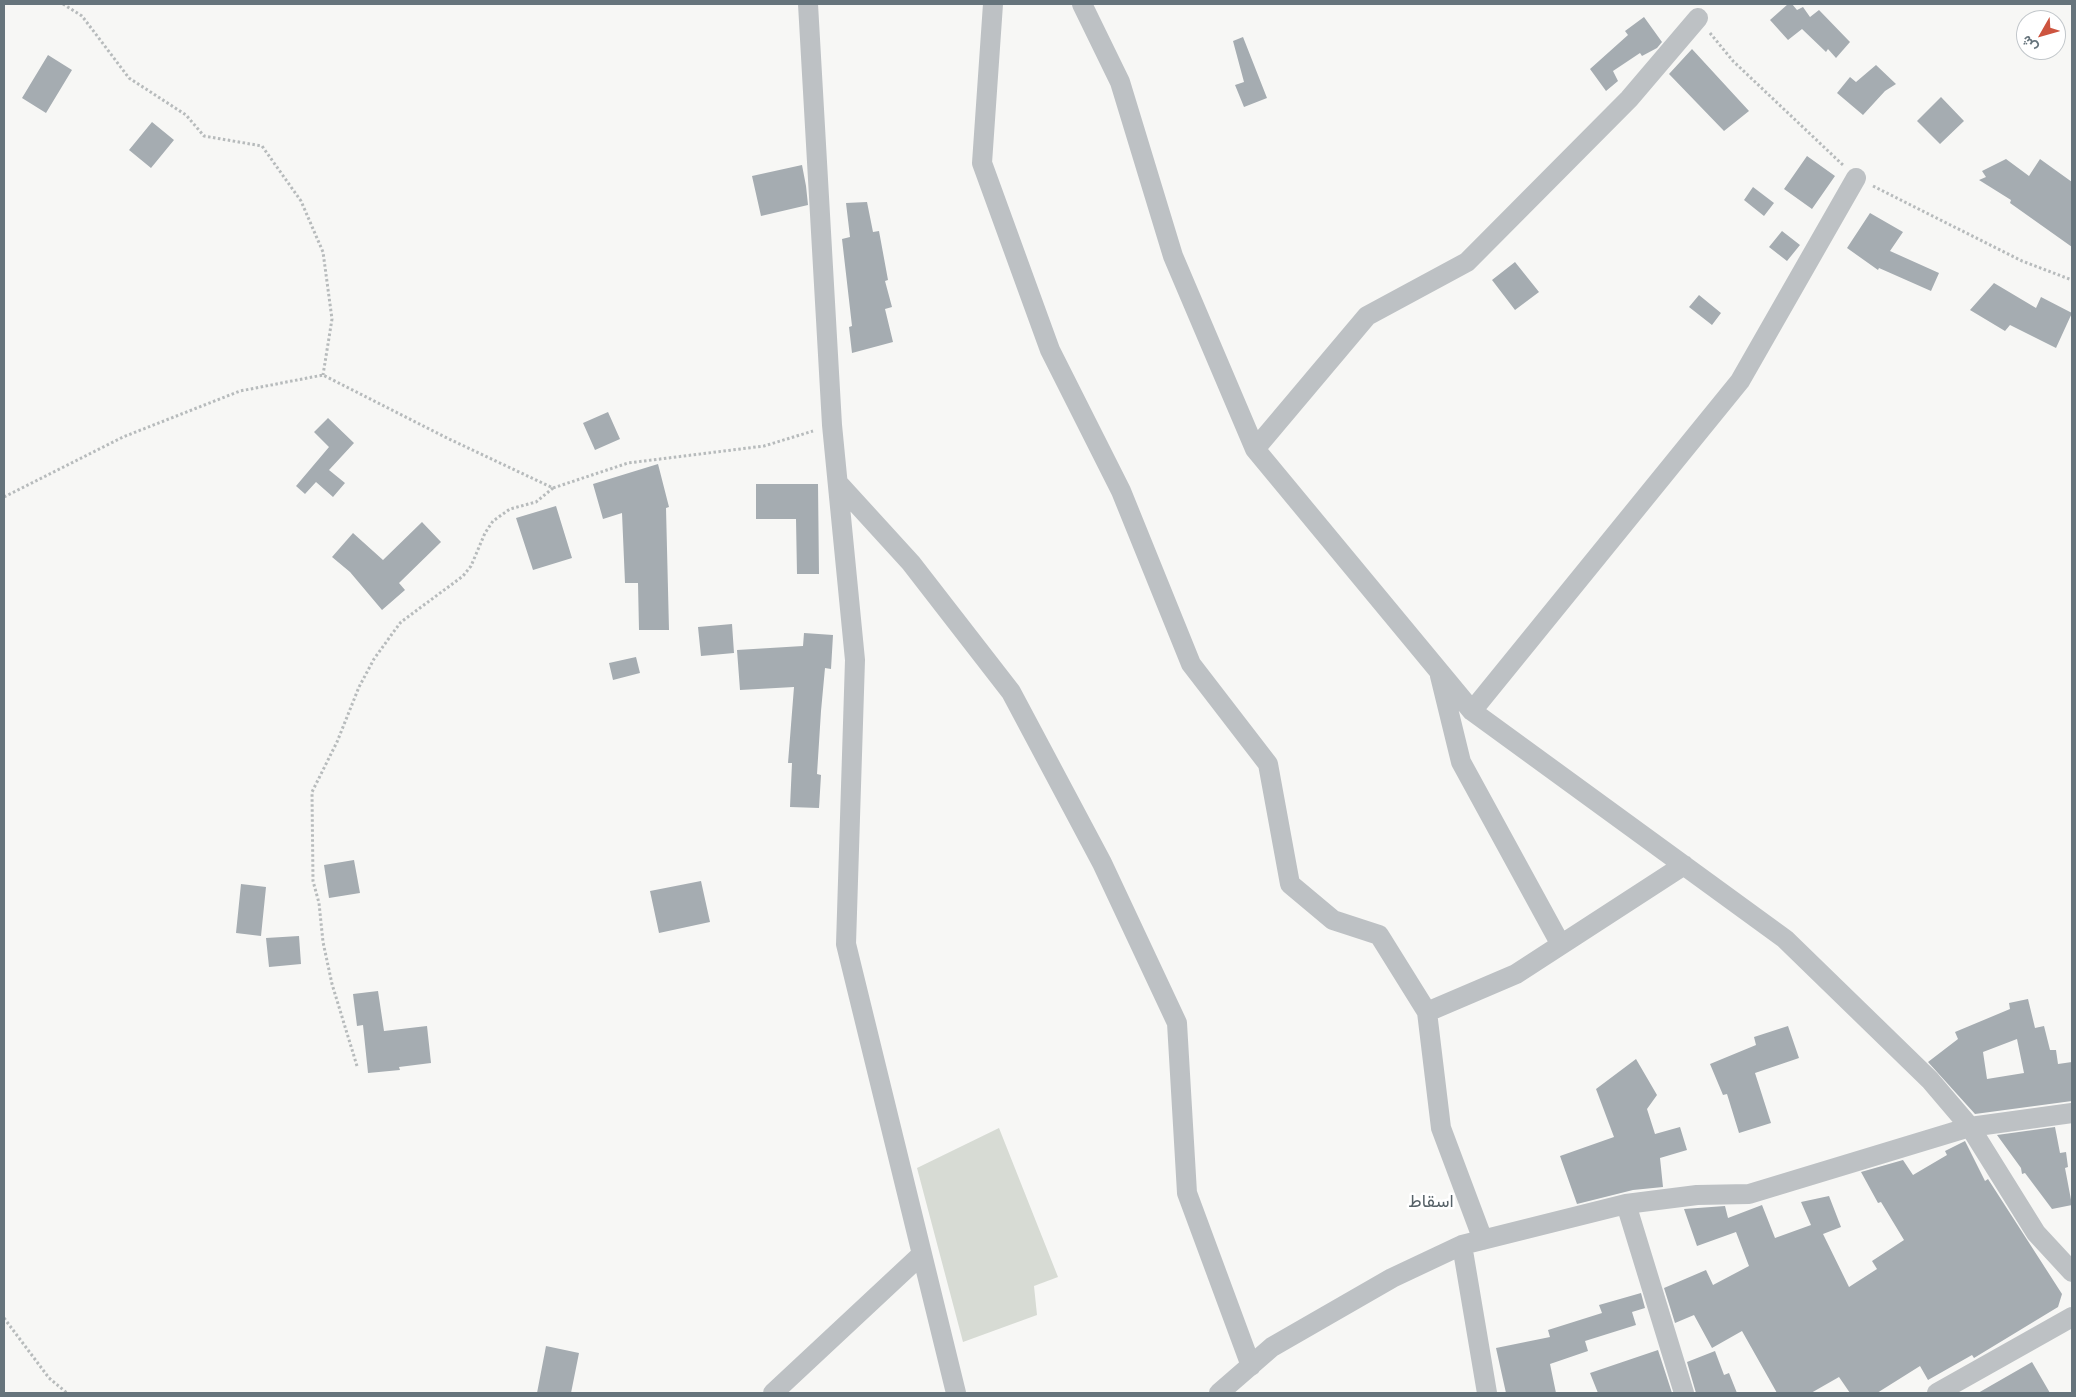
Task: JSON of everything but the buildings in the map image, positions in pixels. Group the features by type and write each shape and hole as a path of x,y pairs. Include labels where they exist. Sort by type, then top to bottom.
{"street":[{"path":"808,4 832,425 855,660 846,944 956,1393"},
{"path":"993,4 982,163 1050,350 1122,491 1191,664 1268,764 1290,884 1333,920 1379,935 1427,1012 1441,1128 1483,1240"},
{"path":"1082,4 1120,82 1174,256 1255,449 1472,710 1785,939 1930,1080 1970,1127 2036,1233 2072,1272"},
{"path":"1255,449 1367,316 1467,262 1629,99 1698,18"},
{"path":"1472,710 1740,381 1856,178"},
{"path":"838,483 912,563 1011,692 1102,863 1177,1023 1187,1193 1251,1366"},
{"path":"1438,669 1461,762 1560,945"},
{"path":"1427,1012 1516,974 1684,866"},
{"path":"1219,1393 1272,1347 1392,1278 1462,1245 1626,1204 1697,1195 1749,1194 1970,1127 2072,1113"},
{"path":"1626,1204 1684,1393"},
{"path":"1462,1245 1487,1393"},
{"path":"773,1393 922,1254"},
{"path":"1937,1393 2072,1317"}],"path":[{"path":"63,4 82,16 129,78 186,116 204,136 262,146 301,201 323,252 332,320 323,375"},
{"path":"4,497 123,437 240,391 323,375 447,438 554,488"},
{"path":"357,1066 332,984 313,881 314,852 311,804 314,786 337,742 359,687 374,659 392,634 401,622 463,576 476,556 485,533 493,521 510,509 536,502 554,488 628,463 764,446 832,425"},
{"path":"4,1318 49,1378 67,1393"}],"shaded area":[{"path":"999,1128 1058,1277 1034,1286 1037,1315 963,1342 917,1168"}],"district":[{"name":"اسقاط","path":"1431,1202"}]}
